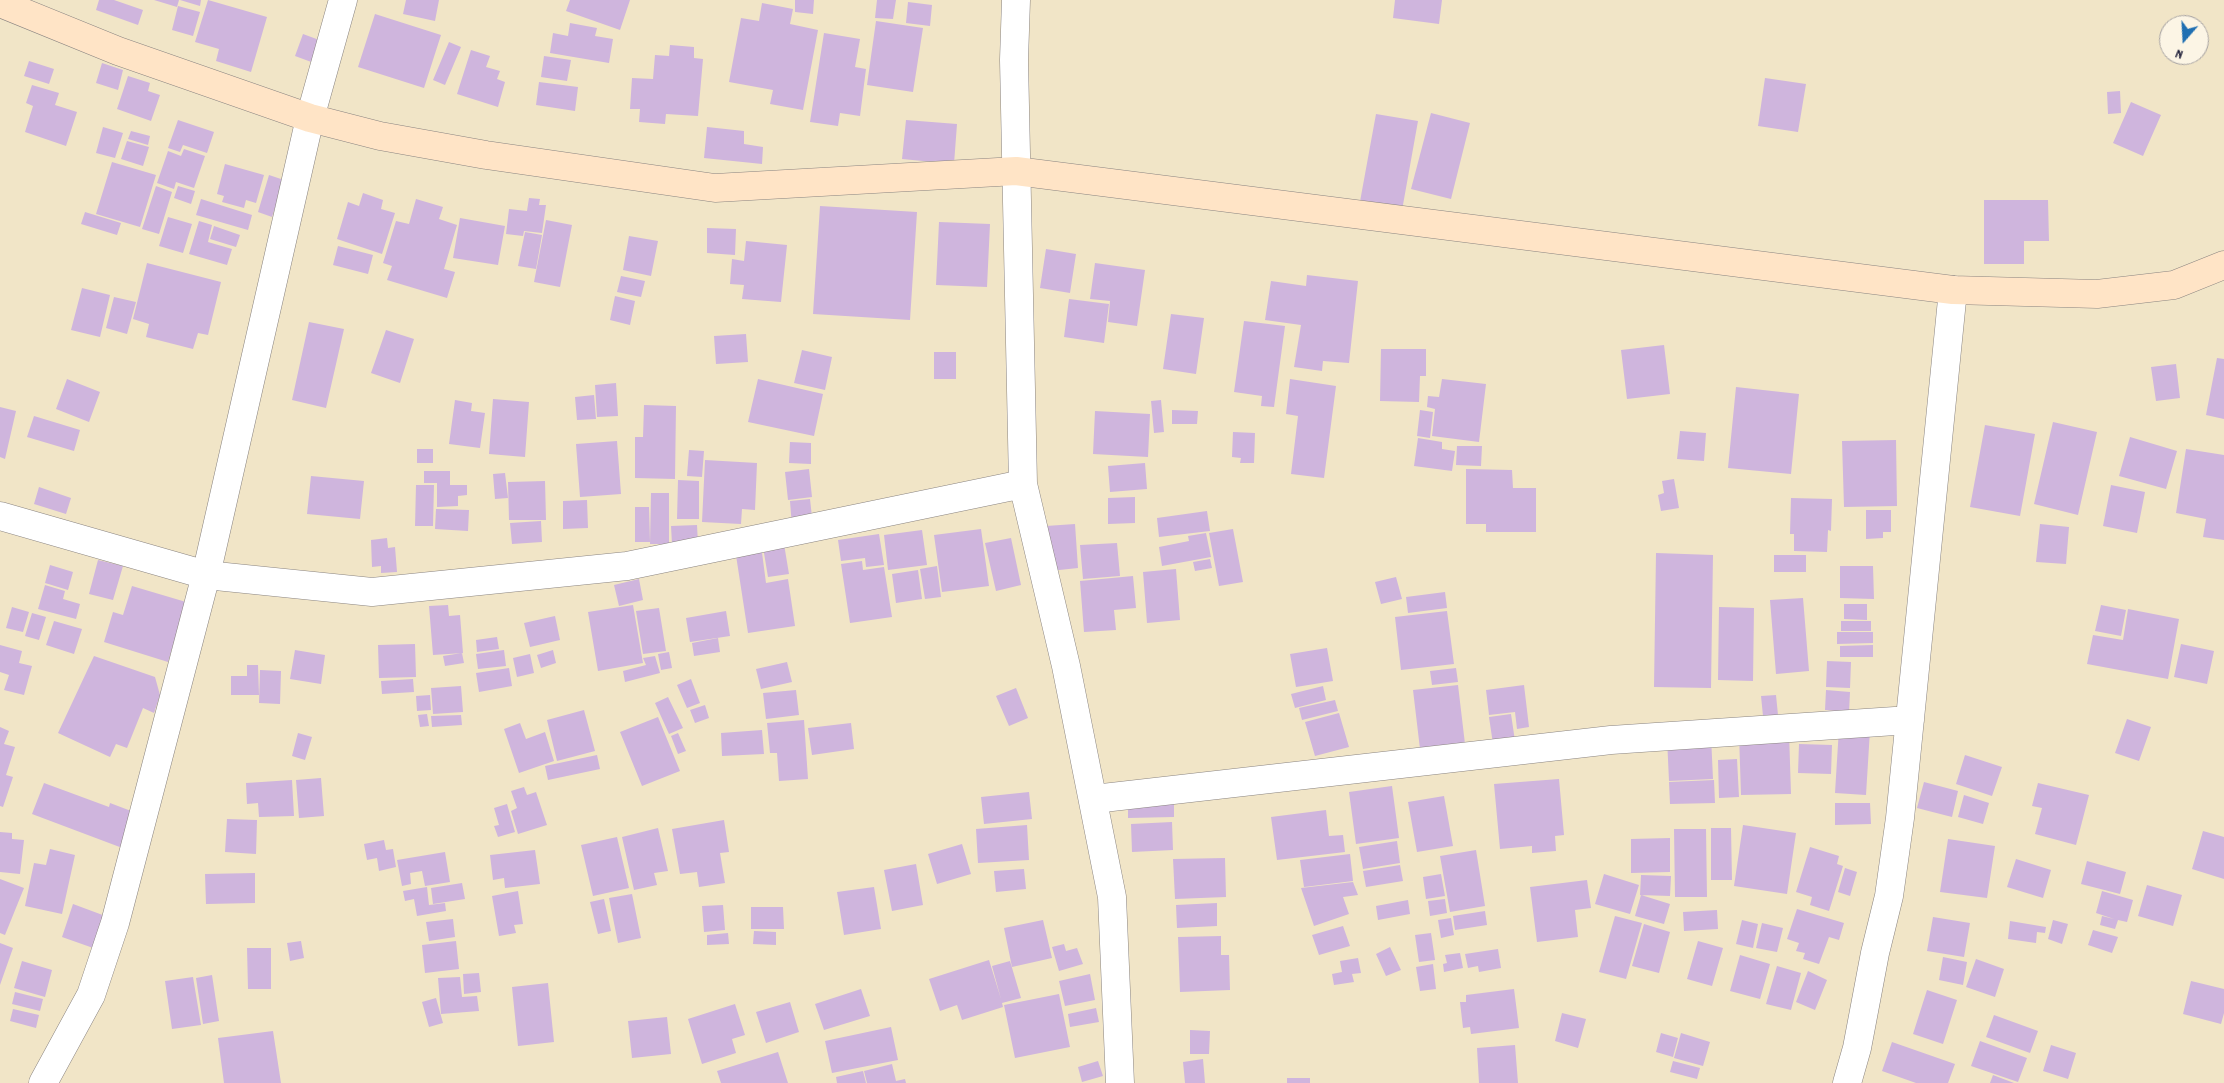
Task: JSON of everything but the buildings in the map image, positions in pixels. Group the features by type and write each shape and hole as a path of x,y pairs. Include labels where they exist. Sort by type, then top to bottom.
{"main road":[{"path":"0,3 118,51 310,118 380,136 486,155 715,188 1016,171 1953,290 2097,294 2174,285 2224,265"}],"street":[{"path":"43,1083 91,995 115,923 206,575 310,118 342,0"},
{"path":"1016,0 1014,60 1023,484 1066,666 1112,897 1120,1083"},
{"path":"1847,1083 1857,1048 1875,953 1889,896 1900,818 1953,290"},
{"path":"0,516 206,575 372,592 627,566 1023,484"},
{"path":"1094,799 1611,740 1910,720"}]}
